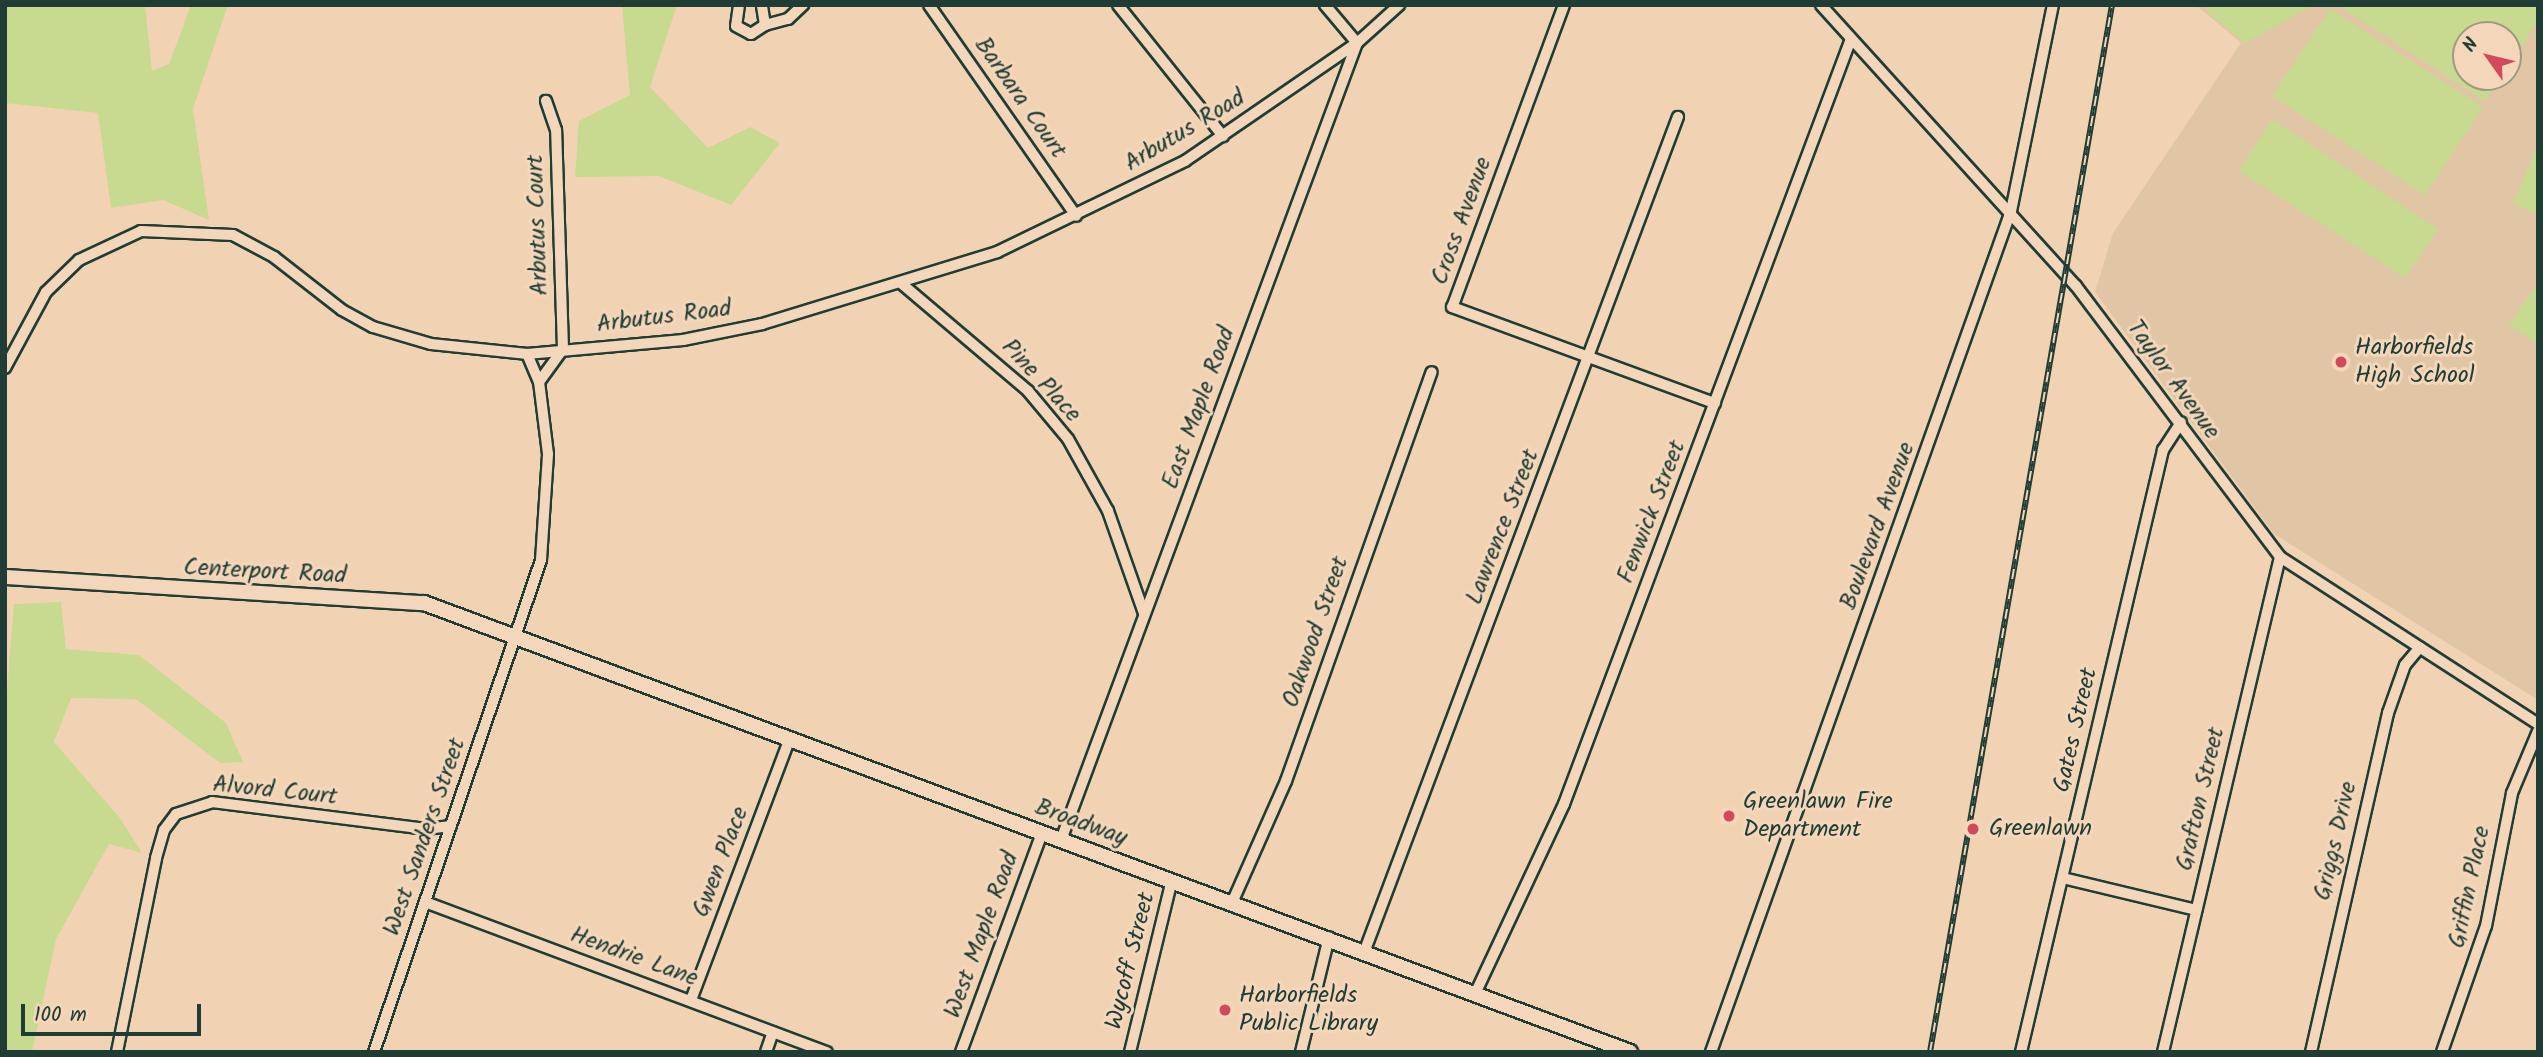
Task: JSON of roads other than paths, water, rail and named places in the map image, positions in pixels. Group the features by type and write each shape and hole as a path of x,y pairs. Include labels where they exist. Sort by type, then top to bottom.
{"main road":[{"name":"Centerport Road","path":"5,577 424,603 517,636"},
{"name":"Broadway","path":"517,636 1042,833 1365,950 1630,1052"}],"street":[{"path":"739,5 734,20 740,30 751,34 765,26 788,19 803,5"},
{"path":"762,5 765,26"},
{"name":"Barbara Court","path":"929,5 1076,216"},
{"path":"1118,5 1223,136"},
{"path":"1325,5 1357,43"},
{"name":"East Maple Road","path":"1061,840 1357,43 1399,5"},
{"name":"Cross Avenue","path":"1564,5 1452,307 1715,403"},
{"name":"Taylor Avenue","path":"1821,5 2011,211 2181,422 2257,533 2280,557 2538,724"},
{"name":"Boulevard Avenue","path":"1711,1052 2011,211 2053,5"},
{"name":"Fenwick Street","path":"1475,994 1564,804 1852,39"},
{"name":"Arbutus Road","path":"5,368 46,292 79,260 141,231 188,229 233,235 274,257 342,310 373,327 431,344 527,354 729,333 902,284 997,252 1076,216 1223,136 1357,43"},
{"name":"Arbutus Court","path":"546,101 556,130 563,349"},
{"name":"Lawrence Street","path":"1365,950 1678,117"},
{"name":"Pine Place","path":"902,284 1028,391 1068,439 1108,511 1144,613"},
{"path":"539,382 563,349"},
{"name":"West Sanders Street","path":"374,1052 541,560 547,504 548,454 539,382 527,354"},
{"name":"Oakwood Street","path":"1233,902 1290,769 1432,372"},
{"name":"Gates Street","path":"2021,1052 2164,450 2181,422"},
{"name":"Grafton Street","path":"2163,1052 2280,557"},
{"name":"Griggs Drive","path":"2311,1052 2388,713 2405,665 2420,647"},
{"name":"Griffin Place","path":"2442,1052 2486,926 2512,793 2538,731"},
{"name":"Gwen Place","path":"691,1000 790,738"},
{"name":"Alvord Court","path":"117,1052 156,858 164,830 176,814 212,802 426,829 452,826"},
{"name":"West Maple Road","path":"961,1052 1042,833"},
{"path":"2063,878 2196,910"},
{"name":"Wycoff Street","path":"1130,1052 1172,880"},
{"name":"Hendrie Lane","path":"425,902 827,1052"},
{"path":"1301,1052 1329,937"},
{"path":"766,1052 773,1032"}],"railway":[{"path":"1930,1052 2112,5"}],"place":[{"name":"Harborfields High School","path":"2341,362"},
{"name":"Greenlawn Fire Department","path":"1729,816"},
{"name":"Greenlawn","path":"1973,829"},
{"name":"Harborfields Public Library","path":"1225,1010"}]}
